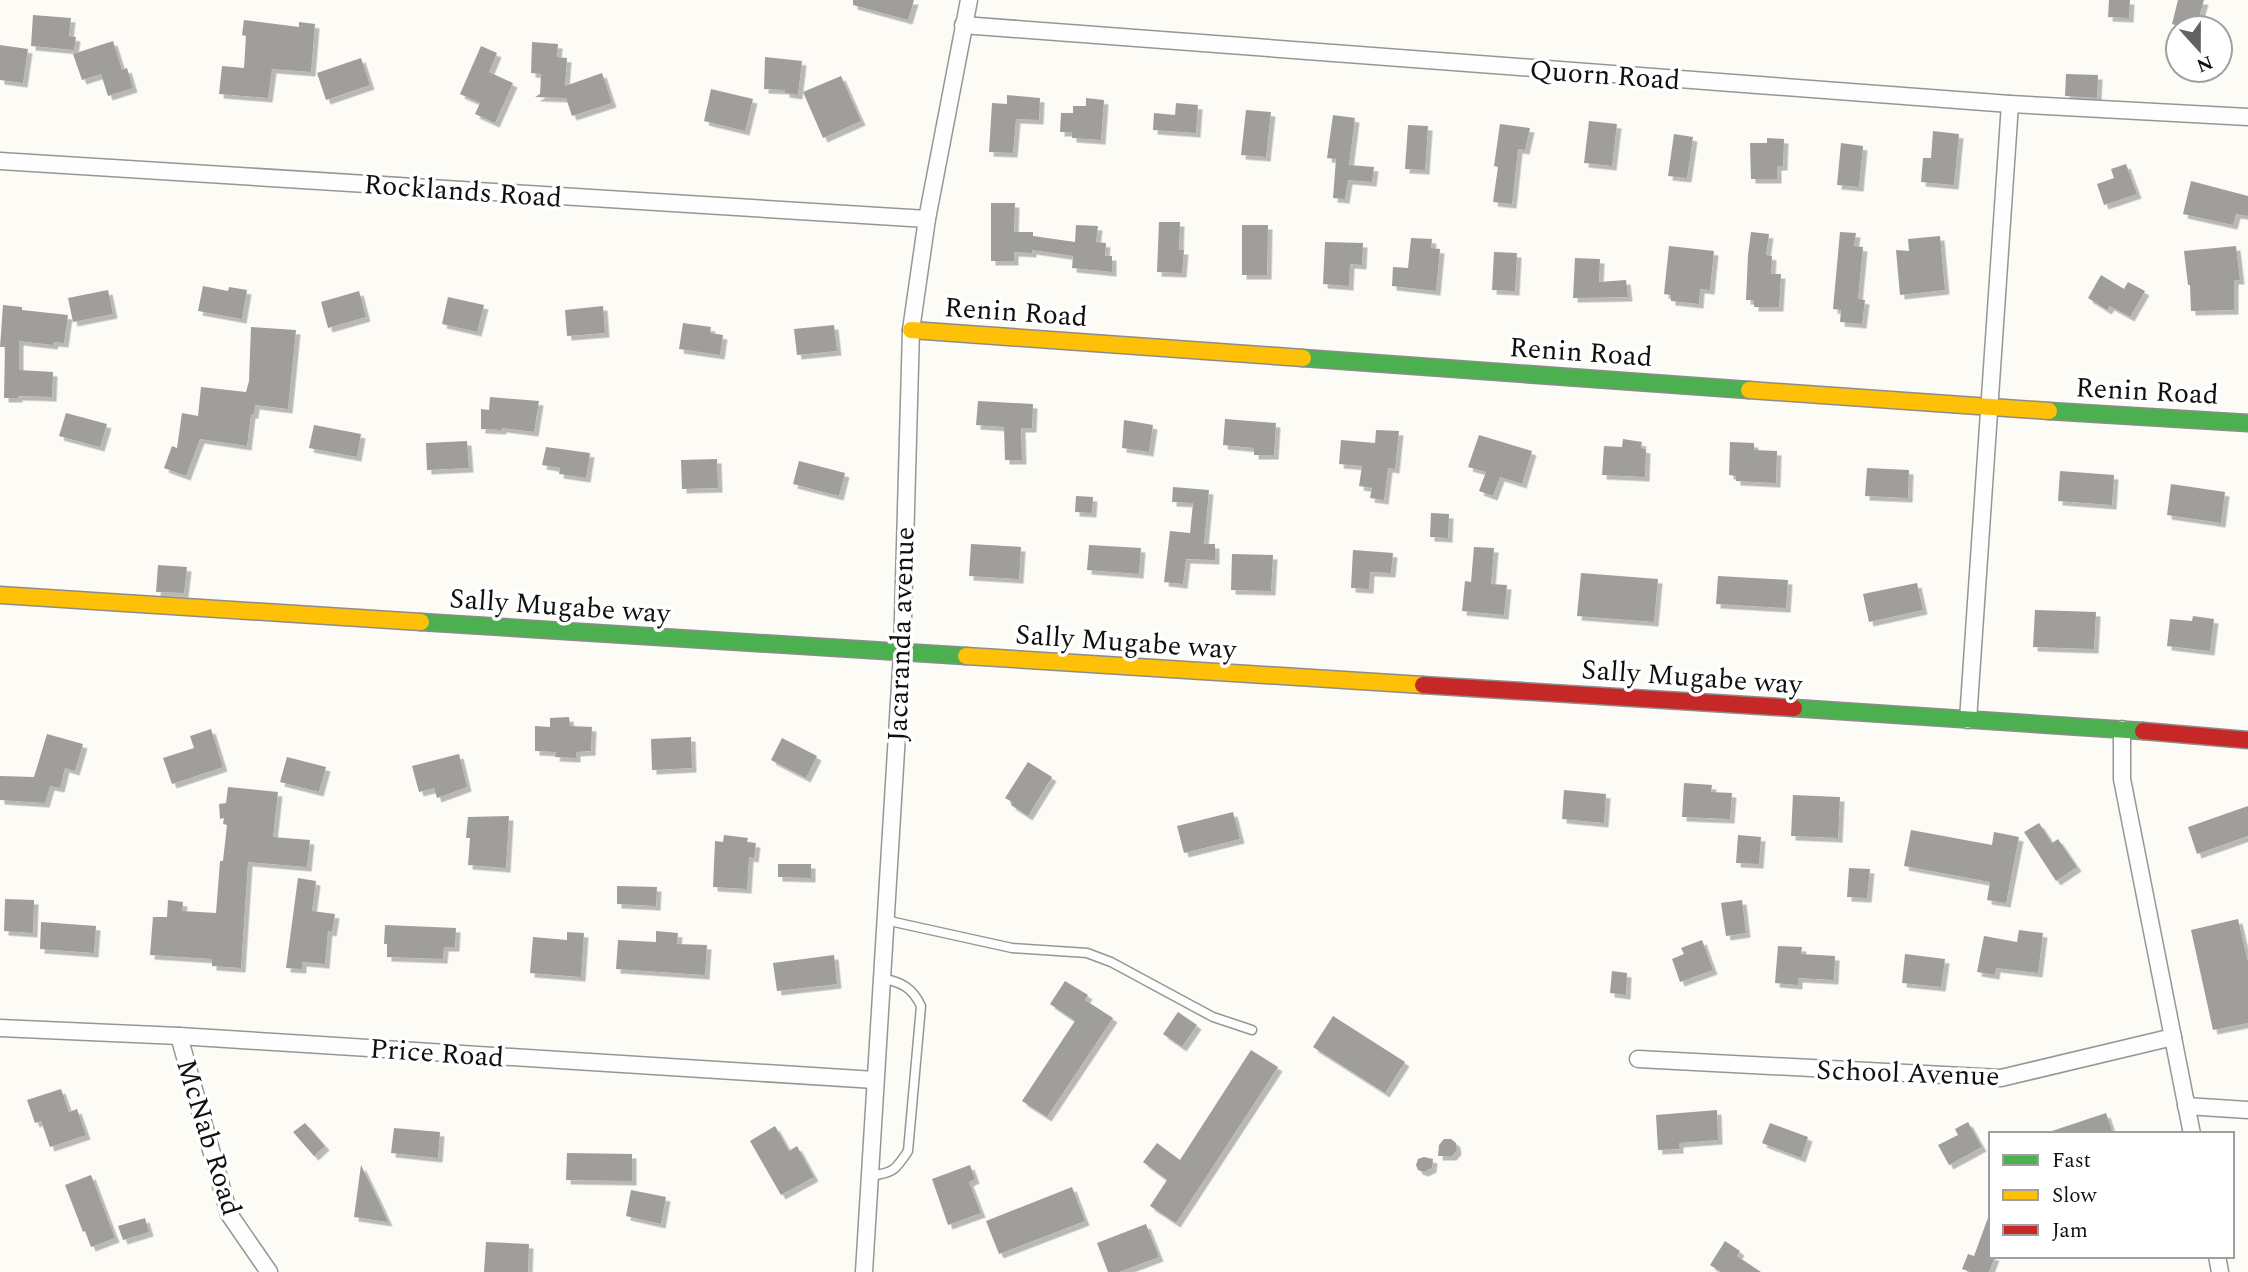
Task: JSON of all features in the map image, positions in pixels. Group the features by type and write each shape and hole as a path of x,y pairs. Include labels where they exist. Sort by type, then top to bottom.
{"street":[{"name":"Jacaranda avenue","path":"864,1272 902,653 911,330 927,219 970,0"},
{"name":"Quorn Road","path":"963,25 2010,104 2248,117"},
{"path":"1968,720 2010,104"},
{"name":"Rocklands Road","path":"0,161 927,219"},
{"name":"Renin Road","path":"911,330 2248,423"},
{"name":"Sally Mugabe way","path":"0,594 2122,729 2248,740"},
{"path":"2122,729 2122,779 2192,1132"},
{"name":"Price Road","path":"0,1028 179,1036 874,1080"},
{"name":"McNab Road","path":"179,1036 229,1214 269,1272"},
{"name":"School Avenue","path":"1638,1059 2001,1078 2173,1037"},
{"path":"2186,1106 2248,1110"}],"lane":[{"path":"885,920 1012,948 1087,953 1111,962 1213,1017 1252,1030"},
{"path":"869,1176 889,1174 908,1151 921,1006 915,993 900,981 881,978"}],"building":[{"path":"853,0 914,0 908,20 853,5"},
{"path":"2109,0 2130,0 2129,18 2108,17"},
{"path":"2178,0 2204,0 2200,14 2174,14"},
{"path":"33,15 71,18 69,36 76,37 74,50 31,46"},
{"path":"244,20 299,27 299,22 315,24 311,72 272,69 268,98 219,94 222,66 244,68"},
{"path":"113,41 122,70 127,68 133,88 108,96 101,74 82,80 73,54"},
{"path":"532,42 558,44 557,57 567,58 565,86 602,73 612,103 572,116 566,98 535,97 540,94 541,74 531,73"},
{"path":"0,45 28,49 23,83 0,80"},
{"path":"481,46 497,53 489,72 513,83 495,123 475,114 480,103 460,94"},
{"path":"765,57 802,61 798,95 785,93 785,90 764,89"},
{"path":"361,58 370,85 326,100 317,73"},
{"path":"2066,74 2098,75 2097,98 2065,96"},
{"path":"841,76 861,121 823,138 803,92"},
{"path":"711,89 753,99 745,131 704,121"},
{"path":"1007,95 1040,98 1039,120 1016,119 1013,153 989,152 992,103 1007,104"},
{"path":"1086,98 1104,100 1101,140 1072,138 1072,132 1060,132 1061,113 1073,113 1073,106 1086,106"},
{"path":"1176,103 1198,105 1196,133 1153,130 1154,113 1175,115"},
{"path":"1246,110 1271,112 1266,157 1241,155"},
{"path":"1333,115 1355,118 1349,165 1374,167 1372,182 1348,180 1345,199 1333,198 1336,159 1327,158"},
{"path":"1589,121 1617,124 1612,166 1584,163"},
{"path":"1500,124 1530,128 1525,150 1518,149 1512,204 1493,202 1498,167 1494,166"},
{"path":"1408,125 1428,126 1425,170 1405,169"},
{"path":"1933,131 1959,134 1954,185 1921,182 1923,158 1931,158"},
{"path":"1674,134 1693,137 1687,178 1668,176"},
{"path":"1767,138 1784,139 1783,166 1777,166 1777,179 1751,179 1750,143 1767,143"},
{"path":"1841,143 1863,146 1859,187 1837,185"},
{"path":"2126,164 2137,194 2104,205 2097,184 2114,178 2111,169"},
{"path":"2191,181 2248,196 2248,216 2236,214 2233,225 2183,214"},
{"path":"991,203 1015,203 1014,232 1033,232 1033,236 1075,242 1076,225 1098,226 1096,242 1106,243 1105,256 1112,256 1112,272 1072,268 1073,256 1032,250 1032,253 1014,252 1014,261 991,261"},
{"path":"1159,222 1180,222 1179,250 1184,250 1182,273 1157,272"},
{"path":"1242,225 1268,225 1267,275 1242,275"},
{"path":"1751,232 1769,234 1766,255 1772,256 1771,274 1781,274 1779,307 1754,307 1754,300 1746,300"},
{"path":"1840,232 1856,233 1854,246 1863,247 1858,299 1865,300 1862,324 1840,322 1841,310 1833,309"},
{"path":"1940,236 1945,290 1900,295 1896,250 1909,251 1908,239"},
{"path":"1411,238 1432,239 1431,248 1440,249 1436,291 1392,286 1393,267 1408,268"},
{"path":"1325,242 1363,243 1362,265 1350,264 1349,286 1323,284"},
{"path":"1669,246 1714,251 1710,290 1700,289 1699,304 1671,301 1671,295 1664,294"},
{"path":"2236,246 2240,280 2234,280 2234,310 2191,311 2184,251"},
{"path":"1494,252 1517,253 1515,291 1492,290"},
{"path":"1575,258 1600,259 1599,282 1626,280 1628,297 1573,298"},
{"path":"2101,275 2124,289 2128,282 2145,291 2130,317 2110,306 2107,310 2088,298"},
{"path":"203,286 228,291 229,287 247,290 242,319 198,311"},
{"path":"108,290 113,314 73,322 68,298"},
{"path":"359,291 366,317 328,328 321,302"},
{"path":"448,297 484,305 477,332 442,324"},
{"path":"3,305 68,315 64,343 54,342 53,345 19,341 19,370 53,372 52,397 4,398 5,347 0,347"},
{"path":"603,306 605,333 567,336 565,310"},
{"path":"683,323 711,327 710,333 723,335 720,355 679,349"},
{"path":"834,325 837,351 797,355 794,329"},
{"path":"251,327 296,330 288,409 255,405 254,414 251,414 247,446 200,439 186,476 164,468 172,446 177,448 182,413 198,416 201,387 246,392 249,381"},
{"path":"490,397 539,401 534,432 502,428 481,429 481,409 489,410"},
{"path":"978,401 1033,404 1032,428 1021,428 1022,460 1005,460 1004,427 976,425"},
{"path":"66,413 107,424 100,447 59,436"},
{"path":"1225,419 1276,423 1274,455 1254,455 1254,448 1223,445"},
{"path":"1124,420 1153,425 1149,452 1122,448"},
{"path":"314,425 361,434 357,457 309,448"},
{"path":"1376,430 1399,431 1395,469 1388,468 1384,500 1370,498 1372,488 1359,486 1362,466 1339,464 1341,440 1375,443"},
{"path":"1479,435 1532,451 1522,484 1500,477 1493,496 1479,491 1486,472 1468,467"},
{"path":"1623,439 1642,442 1641,448 1646,449 1645,477 1602,475 1604,446 1622,447"},
{"path":"467,441 469,468 427,470 426,443"},
{"path":"1730,442 1754,443 1754,450 1777,451 1776,483 1736,481 1736,476 1729,475"},
{"path":"546,447 590,453 586,478 559,474 560,468 542,465"},
{"path":"717,459 718,488 682,489 681,460"},
{"path":"799,461 845,473 839,496 793,484"},
{"path":"1867,468 1909,470 1908,498 1865,496"},
{"path":"2060,471 2114,475 2112,505 2058,501"},
{"path":"2171,484 2225,492 2221,523 2167,515"},
{"path":"1173,487 1209,490 1204,544 1215,544 1215,560 1186,559 1183,584 1164,582 1170,531 1190,533 1193,503 1172,502"},
{"path":"1076,496 1093,497 1092,513 1075,512"},
{"path":"1431,513 1449,514 1448,538 1430,537"},
{"path":"971,544 1021,547 1019,579 969,576"},
{"path":"1089,545 1141,548 1139,574 1087,570"},
{"path":"1474,547 1494,548 1491,584 1507,585 1504,615 1462,611 1465,581 1471,582"},
{"path":"1353,550 1393,553 1391,573 1370,572 1369,589 1351,588"},
{"path":"1232,554 1273,555 1271,591 1231,590"},
{"path":"158,565 187,567 184,593 156,592"},
{"path":"1581,573 1658,579 1654,622 1577,616"},
{"path":"1718,576 1788,580 1786,608 1716,604"},
{"path":"1917,583 1923,610 1869,622 1863,594"},
{"path":"2035,610 2096,612 2094,649 2033,647"},
{"path":"2193,616 2214,619 2210,651 2167,646 2170,619 2192,621"},
{"path":"569,717 570,726 592,727 591,751 576,752 576,758 555,757 556,752 535,751 535,726 550,727 550,718"},
{"path":"211,729 223,767 172,784 163,758 194,748 190,736"},
{"path":"47,734 83,744 75,771 65,768 60,788 50,786 45,803 0,800 0,776 34,777"},
{"path":"691,737 692,768 652,770 651,739"},
{"path":"782,738 817,756 806,778 771,760"},
{"path":"459,754 467,787 437,798 434,788 419,792 412,766"},
{"path":"287,757 326,767 319,792 280,782"},
{"path":"1028,762 1052,777 1028,816 1005,798"},
{"path":"1684,783 1712,785 1711,792 1732,793 1730,819 1682,817"},
{"path":"228,787 278,792 273,837 310,840 307,867 248,862 241,968 212,966 212,959 150,955 153,917 167,917 168,900 183,902 182,911 216,913 220,861 223,861 227,825 223,824 224,818 220,819 219,804 226,803"},
{"path":"1564,790 1606,794 1604,823 1562,819"},
{"path":"1793,795 1840,797 1838,838 1791,836"},
{"path":"2248,806 2248,836 2197,854 2188,827"},
{"path":"1233,812 1240,839 1184,853 1177,826"},
{"path":"509,816 506,868 468,865 468,817"},
{"path":"2039,823 2052,843 2058,839 2077,867 2056,881 2024,832"},
{"path":"1911,830 1992,845 1994,832 2019,837 2006,903 1987,900 1990,882 1904,866"},
{"path":"724,835 748,838 747,842 756,843 754,858 749,857 747,889 713,887 715,841 723,842"},
{"path":"1738,835 1761,837 1759,864 1736,863"},
{"path":"778,864 811,864 811,878 778,877"},
{"path":"1849,868 1870,869 1867,898 1847,897"},
{"path":"298,878 316,881 312,911 335,914 332,932 328,931 325,964 302,962 302,969 286,968"},
{"path":"617,886 657,887 656,906 617,904"},
{"path":"5,899 34,900 33,933 4,931"},
{"path":"1742,900 1746,933 1726,936 1721,903"},
{"path":"2238,919 2248,962 2248,1023 2213,1030 2191,930"},
{"path":"41,922 96,926 94,953 40,949"},
{"path":"385,925 456,928 455,947 444,947 443,959 387,957 387,944 384,944"},
{"path":"2019,930 2043,933 2038,973 1996,968 1995,975 1977,972 1984,936 2017,942"},
{"path":"656,931 678,933 677,944 707,945 705,975 616,969 618,940 656,942"},
{"path":"567,932 584,933 581,977 530,973 533,937 567,940"},
{"path":"1702,940 1713,970 1680,982 1672,959 1684,954 1681,948"},
{"path":"1778,946 1802,947 1801,954 1835,956 1834,980 1798,978 1798,985 1775,983"},
{"path":"1905,954 1945,959 1941,987 1902,983"},
{"path":"834,955 837,984 777,991 773,963"},
{"path":"1612,971 1627,973 1626,995 1610,993"},
{"path":"1065,981 1088,995 1085,1000 1113,1018 1047,1117 1022,1101 1075,1021 1050,1004"},
{"path":"1178,1012 1197,1025 1182,1047 1163,1034"},
{"path":"1333,1016 1405,1062 1385,1093 1313,1047"},
{"path":"1251,1050 1278,1067 1176,1223 1150,1206 1167,1180 1143,1162 1157,1143 1180,1160"},
{"path":"61,1089 69,1112 77,1109 86,1135 50,1147 41,1121 35,1123 27,1100"},
{"path":"1717,1110 1718,1140 1679,1143 1679,1149 1658,1150 1656,1115"},
{"path":"2106,1113 2112,1132 2052,1132"},
{"path":"1968,1122 1982,1147 1949,1165 1938,1145 1958,1135 1955,1129"},
{"path":"305,1123 325,1146 314,1156 293,1132"},
{"path":"1770,1123 1808,1137 1801,1158 1762,1143"},
{"path":"775,1126 789,1151 797,1146 814,1177 781,1195 750,1141"},
{"path":"394,1128 440,1132 438,1158 391,1153"},
{"path":"1444,1139 1451,1139 1456,1143 1457,1150 1452,1156 1438,1156 1439,1145"},
{"path":"567,1153 632,1154 632,1181 566,1180"},
{"path":"1418,1159 1433,1159 1432,1168 1424,1172 1418,1170 1416,1165"},
{"path":"361,1165 380,1204 388,1222 354,1217"},
{"path":"970,1165 975,1179 969,1182 981,1213 948,1225 932,1179"},
{"path":"91,1175 115,1238 91,1247 65,1185"},
{"path":"1072,1187 1085,1221 999,1254 986,1221"},
{"path":"631,1190 666,1197 661,1224 626,1216"},
{"path":"1989,1215 1989,1258 1994,1258 1989,1272 1962,1269 1968,1254 1974,1256"},
{"path":"145,1218 149,1232 123,1240 118,1226"},
{"path":"1146,1224 1159,1257 1119,1272 1108,1272 1097,1243"},
{"path":"1725,1241 1740,1251 1737,1256 1761,1272 1721,1272 1710,1265"},
{"path":"486,1242 529,1244 528,1272 484,1272"}],"traffic: fast":[{"path":"1303,358 1749,390"},
{"path":"2049,411 2248,423"},
{"path":"421,622 966,656"},
{"path":"1794,708 2143,731"}],"traffic: slow":[{"path":"911,330 1303,358"},
{"path":"1749,390 2049,411"},
{"path":"0,595 421,622"},
{"path":"966,656 1423,685"}],"traffic: jam":[{"path":"1423,685 1794,708"},
{"path":"2143,731 2248,740"}]}
